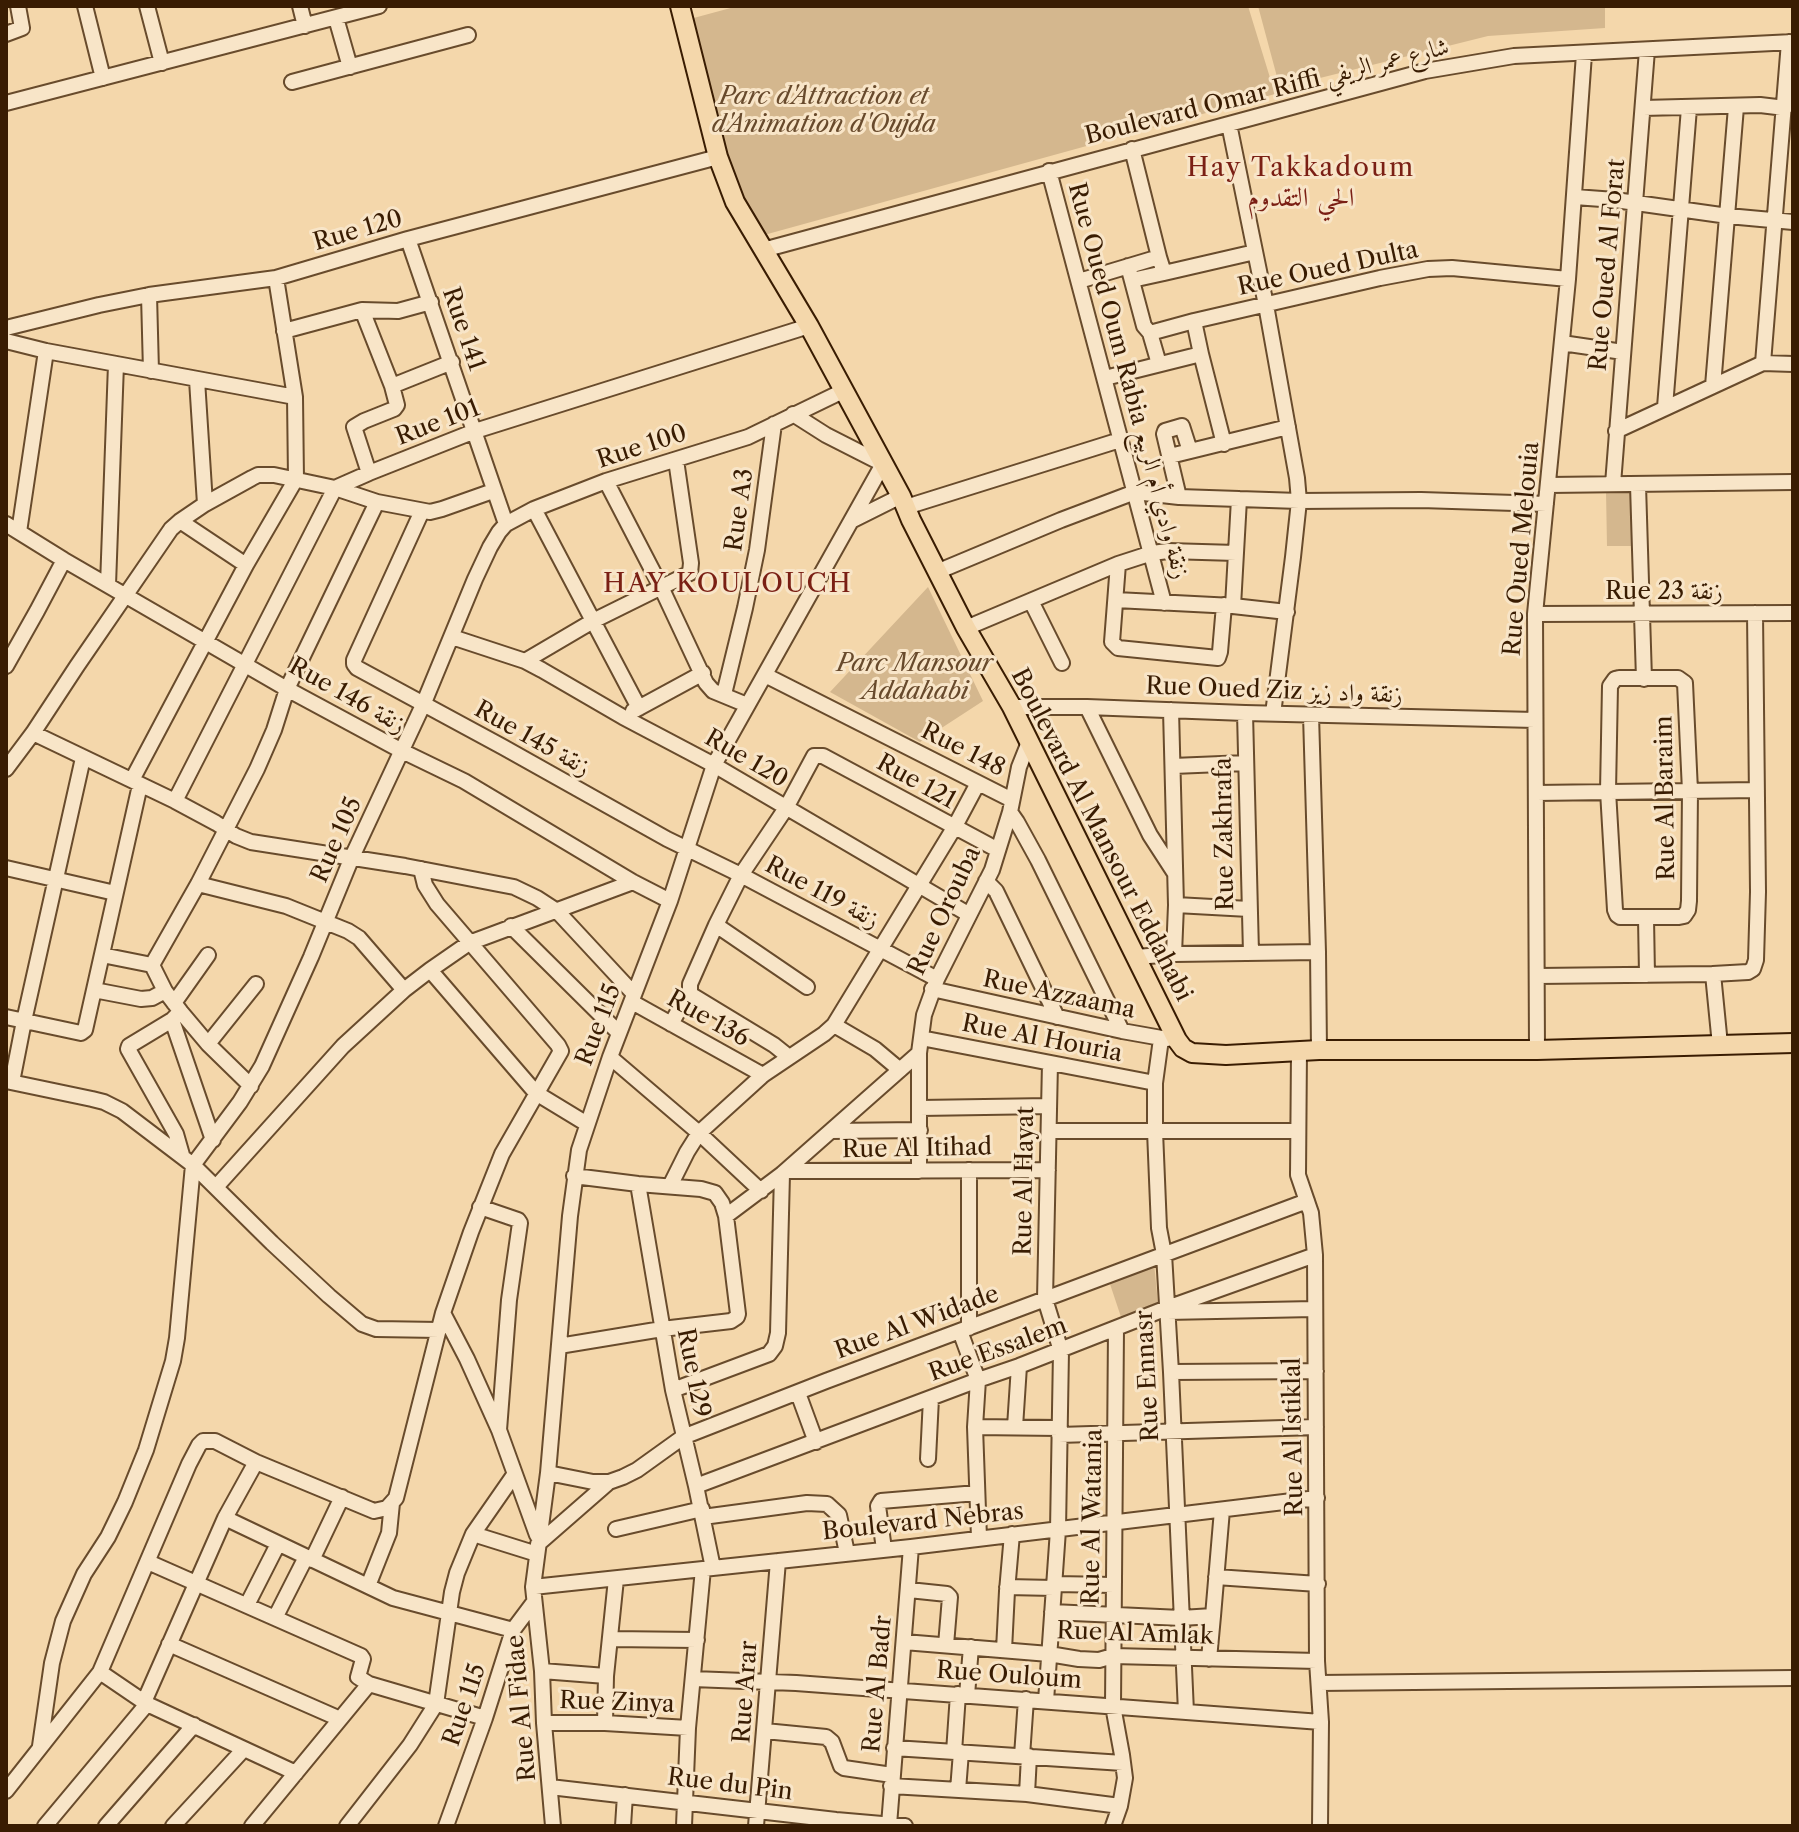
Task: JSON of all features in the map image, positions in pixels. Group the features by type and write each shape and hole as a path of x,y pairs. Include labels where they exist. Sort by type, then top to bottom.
{"main road":[{"name":"Boulevard Al Mansour Eddahabi","path":"680,6 718,157 735,202 809,326 966,628 1012,707 1136,957 1169,1039 1192,1053 1251,1054 1319,1050 1537,1050 1793,1043"}],"street":[{"path":"6,34 22,28 18,6"},
{"path":"85,6 103,78"},
{"path":"147,6 162,63"},
{"path":"300,6 305,26"},
{"path":"6,103 372,7"},
{"path":"336,18 350,67"},
{"path":"292,82 468,35"},
{"path":"1763,363 1791,42"},
{"name":"Boulevard Omar Riffi شارع عمر الريفي","path":"763,250 1408,75 1506,57 1791,42"},
{"name":"Rue Oued Al Forat","path":"1613,484 1647,50"},
{"name":"Rue Oued Melouia","path":"1537,1050 1535,614 1568,279 1584,54"},
{"path":"1643,108 1760,105 1785,108"},
{"path":"1713,386 1736,107"},
{"path":"1665,407 1689,108"},
{"path":"1229,124 1266,305 1294,456 1299,501 1273,714"},
{"path":"1132,149 1164,273"},
{"name":"Rue 120","path":"6,328 149,295 276,278 408,239 718,157"},
{"name":"Rue Oued Oum Rabia زنقة وادي أم الربيع","path":"1049,171 1164,603"},
{"path":"1575,197 1793,222"},
{"name":"Rue 141","path":"408,239 506,524"},
{"path":"1079,281 1130,273 1164,273 1255,252"},
{"path":"1130,273 1159,257"},
{"name":"Rue Oued Dulta","path":"1150,333 1428,269 1452,268 1568,279"},
{"path":"1130,273 1144,326 1150,333 1159,364"},
{"path":"6,1017 83,1032 85,1029 136,782 246,565 296,479 295,397 276,278"},
{"path":"149,295 151,371"},
{"path":"284,331 362,310 398,311 431,302"},
{"path":"362,310 397,403 396,407 354,427 369,473"},
{"path":"1194,321 1224,444"},
{"name":"Rue 101","path":"335,488 475,431 809,326"},
{"path":"6,341 295,397"},
{"path":"1562,343 1623,352"},
{"path":"13,528 46,351"},
{"path":"1105,378 1201,354"},
{"path":"392,386 452,362"},
{"path":"1616,431 1763,363 1793,364"},
{"path":"108,585 116,364"},
{"path":"197,380 205,504"},
{"name":"Rue 100","path":"506,524 534,509 606,481 737,440 843,391"},
{"path":"793,414 883,464"},
{"name":"Rue A3","path":"724,694 752,575 774,424"},
{"path":"1170,456 1288,427"},
{"path":"1179,497 1164,432 1166,429 1184,428 1190,451"},
{"path":"851,521 903,502 1120,440"},
{"path":"525,661 593,621 688,575 691,560 676,460"},
{"name":"Rue 115","path":"446,1826 513,1630 534,1594 548,1473 574,1176 587,1124 670,901 714,765 883,464"},
{"path":"7,765 33,733 171,529 205,504 258,475 296,479 422,511 442,509 493,491"},
{"path":"606,481 709,688 747,705"},
{"path":"1549,485 1793,482"},
{"path":"1638,485 1644,679"},
{"path":"175,801 335,488"},
{"path":"939,571 1135,492 1179,497 1299,501 1421,500 1546,504"},
{"path":"1118,564 1112,642 1115,647 1216,658 1220,654 1236,553 1239,499"},
{"path":"152,965 198,884 266,750 287,689 377,502"},
{"path":"534,509 639,708"},
{"name":"Rue 145 زنقة","path":"422,511 354,660 357,668 687,849"},
{"path":"180,521 246,565"},
{"name":"Rue 105","path":"188,1160 213,1140 251,1086 272,1045 490,547 506,524"},
{"name":"Rue 146 زنقة","path":"13,528 287,689 474,787 670,901"},
{"path":"966,628 1118,564 1152,553 1236,553"},
{"path":"6,666 64,560"},
{"path":"1116,600 1228,605 1287,612"},
{"path":"1031,601 1062,663"},
{"path":"1538,976 1713,974 1753,969 1756,960 1758,892 1755,613"},
{"name":"Rue 23 زنقة","path":"1535,614 1793,613"},
{"name":"Rue 120","path":"452,637 525,661 714,765 968,914"},
{"path":"623,717 703,673"},
{"name":"Rue 148","path":"765,675 978,783 1011,806"},
{"name":"Rue Al Baraim","path":"1619,678 1644,679 1678,678 1685,683 1690,791 1688,910 1679,917 1620,917 1615,910 1608,791 1610,686 1619,678"},
{"name":"Rue Oued Ziz زنقة واد زيز","path":"1012,707 1535,720"},
{"path":"1087,707 1150,835 1174,873"},
{"path":"1171,710 1176,905 1174,954"},
{"name":"Rue Zakhrafa","path":"1245,713 1251,953"},
{"path":"1311,715 1319,1050"},
{"name":"Rue 136","path":"33,733 175,801 251,842 514,887 557,911 633,998 671,1024 763,1075"},
{"name":"Rue Orouba","path":"919,1171 920,1046 924,1015 934,984 986,881 998,850 1019,767 1029,742"},
{"name":"Rue 121","path":"786,808 812,758 823,756 998,850"},
{"path":"83,758 9,1082 111,1105 188,1160 317,1286 362,1324 376,1329 439,1330"},
{"path":"1173,766 1246,763"},
{"path":"670,1186 699,1133 763,1075 834,1025 978,783"},
{"path":"1536,793 1757,790"},
{"path":"1011,806 1122,1031"},
{"path":"671,1024 690,994 690,984 741,875 786,808"},
{"name":"Rue 119 زنقة","path":"687,849 880,948 934,984"},
{"path":"6,868 115,893"},
{"path":"6,1791 100,1672 203,1441 215,1441 256,1462 374,1511 387,1508 396,1498 443,1313 480,1207 502,1154 560,1054 560,1049 429,892 421,869"},
{"path":"986,881 996,891 1057,1017"},
{"path":"216,1187 343,1046 430,970 469,943 633,882"},
{"path":"198,884 286,906 348,931 357,936 404,990"},
{"path":"1176,905 1249,909"},
{"path":"1646,918 1647,975"},
{"path":"716,925 807,987"},
{"path":"511,926 619,1033"},
{"path":"1136,957 1318,952"},
{"path":"102,955 152,965"},
{"path":"39,1749 52,1663 63,1621 72,1597 108,1537 136,1476 173,1361 177,1338 188,1160 128,1049 173,1007 208,955"},
{"path":"152,965 173,1007 213,1140"},
{"path":"430,970 536,1093 587,1124"},
{"path":"1713,974 1720,1045"},
{"path":"208,1044 256,984"},
{"name":"Rue Azzaama","path":"934,984 1057,1017 1169,1039"},
{"path":"94,990 141,999 152,998 173,1007 251,1086"},
{"path":"690,994 789,1057"},
{"path":"834,1025 875,1049 900,1070"},
{"name":"Rue Ennasr","path":"1169,1039 1155,1083 1155,1131 1159,1228 1164,1254 1171,1372 1186,1712"},
{"path":"726,1216 761,1191 831,1131 900,1070 920,1046"},
{"name":"Rue Al Houria","path":"920,1046 1050,1063 1155,1083"},
{"name":"Rue Al Istiklal","path":"1299,1051 1298,1175 1313,1225 1315,1255 1320,1826"},
{"path":"610,1057 761,1191"},
{"name":"Rue Al Hayat","path":"1046,1701 1058,1530 1061,1351 1045,1299 1050,1063"},
{"path":"920,1108 1049,1106"},
{"path":"831,1131 920,1130"},
{"path":"1049,1131 1298,1131"},
{"path":"969,1170 965,1329 978,1380 975,1427 979,1538"},
{"name":"Rue Al Itihad","path":"784,1172 1048,1170"},
{"path":"673,1390 769,1354 775,1346 784,1172"},
{"path":"559,1346 731,1321 737,1317 738,1309 726,1216 715,1193 574,1176"},
{"name":"Rue 129","path":"638,1184 673,1390 702,1513 708,1568 688,1728 684,1826"},
{"name":"Rue Al Widade","path":"538,1546 609,1482 637,1470 683,1437 1307,1201"},
{"path":"480,1207 520,1223 509,1300 499,1430"},
{"name":"Rue Essalem","path":"696,1486 1315,1255"},
{"path":"1167,1310 1314,1309"},
{"path":"443,1313 499,1430 538,1546 473,1534"},
{"name":"Rue Al Watania","path":"1113,1826 1125,1778 1113,1706 1116,1329"},
{"path":"1015,1427 1019,1366"},
{"path":"1171,1372 1316,1371"},
{"path":"798,1393 816,1442"},
{"path":"928,1459 931,1398"},
{"path":"975,1427 1116,1432 1316,1427"},
{"path":"45,1826 146,1703 195,1583 225,1518 256,1462"},
{"path":"548,1473 609,1482"},
{"path":"347,1826 410,1745 436,1704 457,1573 473,1534 514,1475"},
{"path":"884,1549 878,1506 881,1501 977,1493"},
{"path":"275,1618 342,1497"},
{"name":"Boulevard Nebras","path":"534,1594 616,1579 1317,1498"},
{"path":"368,1586 389,1533 392,1503"},
{"path":"616,1529 702,1513 807,1503 827,1504 839,1515 847,1553"},
{"path":"1209,1659 1222,1510"},
{"path":"225,1518 393,1598 513,1630"},
{"path":"1004,1650 1012,1534"},
{"path":"247,1605 278,1544"},
{"name":"Rue Al Badr","path":"889,1825 911,1547"},
{"name":"Rue Arar","path":"756,1826 778,1561"},
{"path":"148,1562 361,1656 363,1659 358,1677 369,1684 485,1718"},
{"path":"1216,1577 1318,1584"},
{"path":"605,1723 606,1676 616,1579"},
{"path":"1007,1587 1114,1585"},
{"path":"909,1590 947,1594 950,1597 946,1645"},
{"name":"Rue Al Fidae","path":"534,1594 553,1826"},
{"path":"1052,1612 1181,1618 1213,1616"},
{"path":"610,1639 697,1640"},
{"name":"Rue Al Amlak","path":"904,1642 1091,1660 1113,1656 1317,1661"},
{"path":"169,1644 340,1719"},
{"path":"958,1790 957,1752 962,1694 971,1647"},
{"path":"542,1671 606,1676"},
{"path":"100,1672 146,1703 296,1773"},
{"path":"1319,1683 1793,1678"},
{"name":"Rue Ouloum","path":"693,1679 962,1694 1321,1722"},
{"path":"252,1826 369,1684"},
{"path":"1026,1699 1027,1794"},
{"name":"Rue Zinya","path":"544,1723 688,1728"},
{"path":"106,1826 194,1725"},
{"path":"765,1731 826,1737 832,1742 844,1768 892,1780 958,1790 1027,1794 1120,1806"},
{"path":"894,1748 1123,1763"},
{"path":"173,1826 244,1749"},
{"name":"Rue du Pin","path":"550,1787 757,1810 835,1823 905,1826"},
{"path":"623,1826 625,1795"}],"green space":[{"name":"Parc d'Attraction et d'Animation d'Oujda","path":"738,6 1248,6 1275,94 764,235 738,198 690,19"},
{"path":"1258,6 1605,6 1605,28 1488,36 1280,88"},
{"path":"1606,491 1632,491 1632,546 1607,546"},
{"name":"Parc Mansour Addahabi","path":"928,587 983,701 920,742 830,692"},
{"path":"1154,1263 1158,1304 1121,1317 1109,1281"}],"district":[{"name":"Hay Takkadoum الحي التقدوم","path":"1301,183"},
{"name":"HAY KOULOUCH","path":"728,584"}]}
